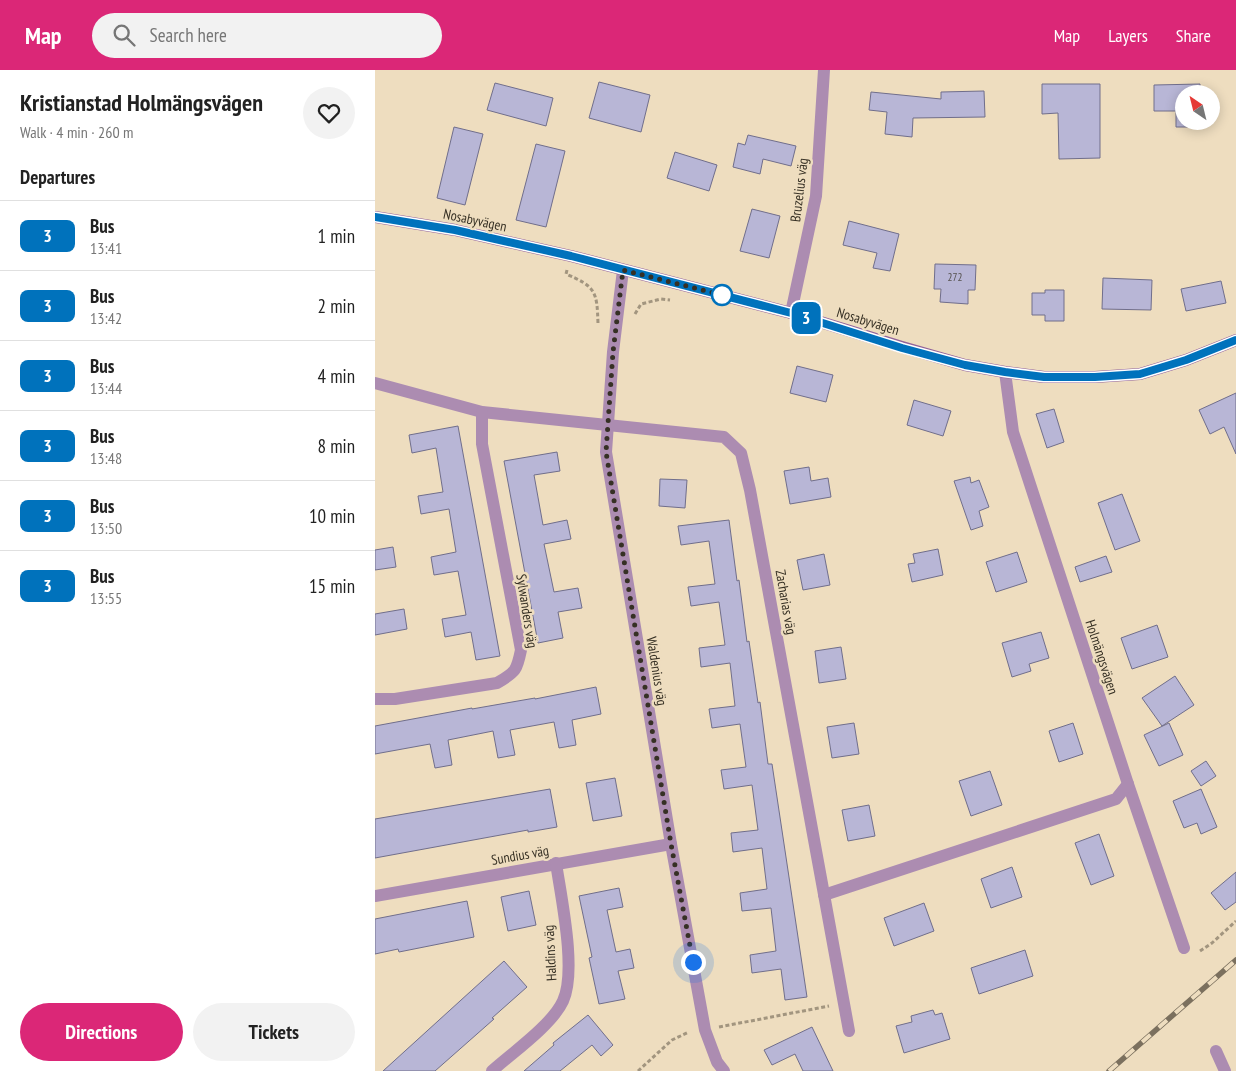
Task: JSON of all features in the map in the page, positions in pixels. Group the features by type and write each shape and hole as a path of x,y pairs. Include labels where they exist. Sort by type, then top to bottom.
{"main road":[{"name":"Nosabyvägen","path":"375,217 455,230 571,256 791,313 902,348 965,365 1005,372 1053,377 1140,374 1186,360 1236,340"}],"street":[{"name":"Bruzelius väg","path":"791,313 816,196 824,70"},
{"name":"Waldenius väg","path":"623,270 613,352 606,452 671,844 705,1030 717,1062 724,1071"},
{"name":"Holmängsvägen","path":"1005,372 1013,432 1128,784 1184,948"},
{"path":"375,383 482,412 608,424"},
{"name":"Sylwanders väg","path":"375,699 395,699 497,683 510,675 517,667 521,650 482,444 482,412"},
{"name":"Zacharias väg","path":"608,424 724,437 741,453 750,490 849,1031"},
{"path":"824,895 1116,799 1128,784"},
{"name":"Sundius väg","path":"375,896 671,844"},
{"name":"Haldins väg","path":"492,1071 549,1020 563,1001 569,983 568,955 556,863"},
{"path":"1216,1051 1225,1071"}],"path":[{"path":"1184,948 1201,951 1236,921"},
{"path":"638,1071 672,1040 687,1032 844,1004"}],"building":[{"path":"599,82 650,95 641,132 589,118"},
{"path":"495,83 553,98 546,126 487,110"},
{"path":"1042,84 1100,84 1100,158 1059,159 1058,113 1042,114"},
{"path":"1200,84 1175,85 1175,111 1154,111 1154,85"},
{"path":"984,91 985,117 913,118 912,137 885,134 887,112 869,110 871,92 941,99 941,92"},
{"path":"454,127 483,134 465,205 437,198"},
{"path":"748,135 796,146 791,166 763,159 760,174 733,167 738,143 745,145"},
{"path":"536,144 565,151 546,227 516,220"},
{"path":"675,152 717,165 709,191 667,178"},
{"path":"752,209 780,216 769,258 740,251"},
{"path":"849,221 899,234 890,271 873,268 877,253 843,245"},
{"path":"935,264 976,265 975,290 968,290 968,304 940,302 941,289 934,289"},
{"path":"1103,278 1152,280 1151,310 1102,309"},
{"path":"1221,281 1226,303 1186,311 1181,289"},
{"path":"1045,290 1064,290 1064,321 1045,321 1045,315 1032,315 1032,293 1045,293"},
{"path":"797,366 833,375 826,402 790,393"},
{"path":"1236,393 1236,454 1224,427 1210,434 1199,410"},
{"path":"914,400 951,411 943,436 907,425"},
{"path":"1054,409 1064,442 1047,448 1036,414"},
{"path":"458,426 500,656 476,660 471,632 445,637 442,619 466,615 458,571 434,575 431,557 456,552 449,509 421,514 418,496 443,492 436,448 412,453 409,435"},
{"path":"557,452 560,471 534,475 543,525 567,520 571,539 544,544 554,592 578,588 582,608 558,612 563,638 538,643 504,461"},
{"path":"809,467 811,481 828,478 831,497 790,504 784,471"},
{"path":"970,477 971,483 979,480 989,507 979,511 983,526 971,530 954,481"},
{"path":"660,479 687,480 685,508 659,506"},
{"path":"1122,494 1140,541 1115,550 1098,503"},
{"path":"729,520 747,642 749,641 758,703 760,702 768,764 772,764 807,997 785,1000 781,969 752,973 750,955 776,951 771,908 742,911 740,893 767,889 762,848 733,852 731,833 758,830 752,785 724,789 721,770 746,767 740,724 712,728 709,709 735,706 730,663 701,667 699,648 725,645 719,602 691,606 688,587 715,584 709,541 681,545 678,526"},
{"path":"393,547 396,567 375,570 375,550"},
{"path":"938,549 943,575 912,582 908,564 915,563 913,554"},
{"path":"1017,552 1027,582 996,592 986,562"},
{"path":"824,554 830,585 803,590 797,560"},
{"path":"1106,556 1112,572 1080,582 1075,567"},
{"path":"404,609 407,629 375,635 375,614"},
{"path":"1157,625 1168,657 1132,669 1121,638"},
{"path":"1041,632 1049,658 1029,664 1031,671 1012,677 1002,643"},
{"path":"841,647 846,679 819,683 815,651"},
{"path":"1175,676 1194,705 1162,726 1142,698"},
{"path":"596,687 601,714 572,720 576,745 559,748 554,722 510,730 515,755 498,758 493,731 448,740 452,765 435,768 430,744 375,754 375,726"},
{"path":"854,723 859,754 832,758 827,727"},
{"path":"1073,723 1083,754 1059,762 1049,731"},
{"path":"1169,723 1183,755 1159,766 1144,735"},
{"path":"1206,761 1216,776 1201,786 1191,771"},
{"path":"990,771 1002,805 971,816 959,781"},
{"path":"615,778 622,816 593,821 586,783"},
{"path":"550,789 557,827 528,832 528,830 375,858 375,819"},
{"path":"1201,789 1217,827 1201,834 1197,823 1184,828 1173,801"},
{"path":"869,805 875,836 848,841 842,810"},
{"path":"1099,834 1114,876 1091,885 1075,843"},
{"path":"1012,867 1022,897 991,908 981,879"},
{"path":"1236,872 1236,902 1225,910 1211,893"},
{"path":"619,888 623,907 607,910 616,952 630,949 634,968 618,971 625,999 599,1004 589,958 592,957 579,896"},
{"path":"529,891 536,925 508,931 501,897"},
{"path":"467,901 474,937 399,952 398,949 375,954 375,919"},
{"path":"924,903 934,931 894,946 884,918"},
{"path":"1025,950 1033,976 979,994 971,968"},
{"path":"504,961 527,987 492,1018 494,1019 435,1071 383,1071"},
{"path":"933,1010 935,1015 942,1013 950,1039 904,1053 896,1026 912,1022 911,1016"},
{"path":"588,1015 613,1045 601,1056 592,1045 560,1071 524,1071 554,1045 553,1043"},
{"path":"812,1027 833,1071 803,1071 795,1054 772,1065 764,1050"}],"railway":[{"path":"1109,1071 1236,960"}],"bus line":[{"name":"3","path":"375,217 455,230 571,256 791,313 902,348 965,365 1005,372 1044,377 1095,377 1140,374 1186,360 1236,340"}],"route":[{"path":"693,962 671,844 606,452 613,352 623,270 722,295"}]}
